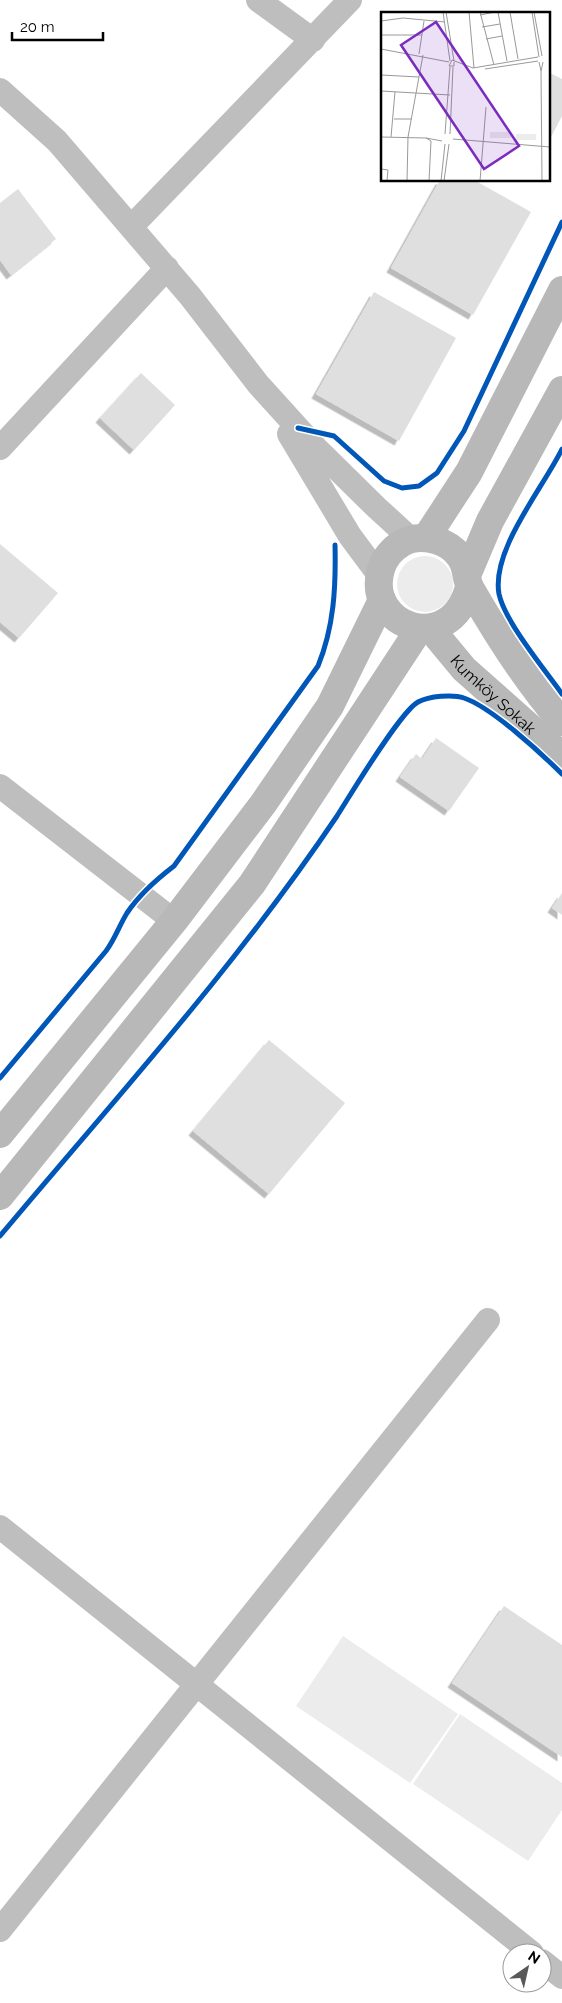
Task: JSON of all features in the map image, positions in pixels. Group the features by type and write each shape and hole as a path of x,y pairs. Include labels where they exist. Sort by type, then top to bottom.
{"main road":[{"path":"419,539 469,472 562,290"},
{"path":"381,588 389,613 401,622 425,628 445,624 457,615 465,602 468,580 490,522 562,390"},
{"path":"0,1134 174,921 263,804 330,706 381,588 383,563 391,552 402,543 419,539 441,542 453,549 463,560 468,580"},
{"name":"Kumköy Sokak","path":"468,580 533,689 562,722"},
{"path":"0,1196 252,884 425,628"},
{"name":"Kumköy Sokak","path":"425,628 464,669 562,756"}],"street":[{"path":"258,0 313,40"},
{"path":"131,227 350,0"},
{"path":"0,90 57,141 167,268 258,384 316,448 377,508 419,539"},
{"path":"0,448 167,268"},
{"path":"258,384 381,588"},
{"path":"0,786 174,921"},
{"path":"0,1930 199,1684 488,1320"},
{"path":"0,1527 199,1684 520,1943"},
{"path":"552,1969 562,1977"}],"shaded area":[{"path":"425,556 436,558 445,564 451,573 453,584 451,595 445,604 436,610 425,612 414,610 405,604 399,595 397,584 399,573 405,564 414,558"},
{"path":"343,1636 458,1714 410,1783 296,1706"},
{"path":"460,1714 562,1783 562,1810 528,1861 413,1784"}],"building":[{"path":"550,73 562,79 562,116 550,139"},
{"path":"439,181 476,181 531,212 473,315 391,268"},
{"path":"18,189 56,239 11,275 0,260 0,203"},
{"path":"374,292 456,338 399,441 316,394"},
{"path":"141,373 175,405 134,450 100,418"},
{"path":"0,544 58,593 19,638 0,622"},
{"path":"436,738 479,768 449,811 400,777 416,754 422,759"},
{"path":"562,893 562,915 552,908"},
{"path":"269,1040 345,1103 269,1194 193,1131"},
{"path":"504,1606 562,1645 562,1757 452,1683"}],"cycle path":[{"path":"298,428 334,436 384,481 402,488 419,486 437,473 464,431 562,222"},
{"path":"562,449 510,539 499,577 499,594 509,618 526,646 562,694"},
{"path":"0,1078 106,951 127,913 137,900 174,866 318,666 331,622 335,576 335,545"},
{"path":"0,1236 217,978 299,871 388,737 410,709 418,702 428,698 448,696 464,698 475,703 501,720 562,774"}]}
